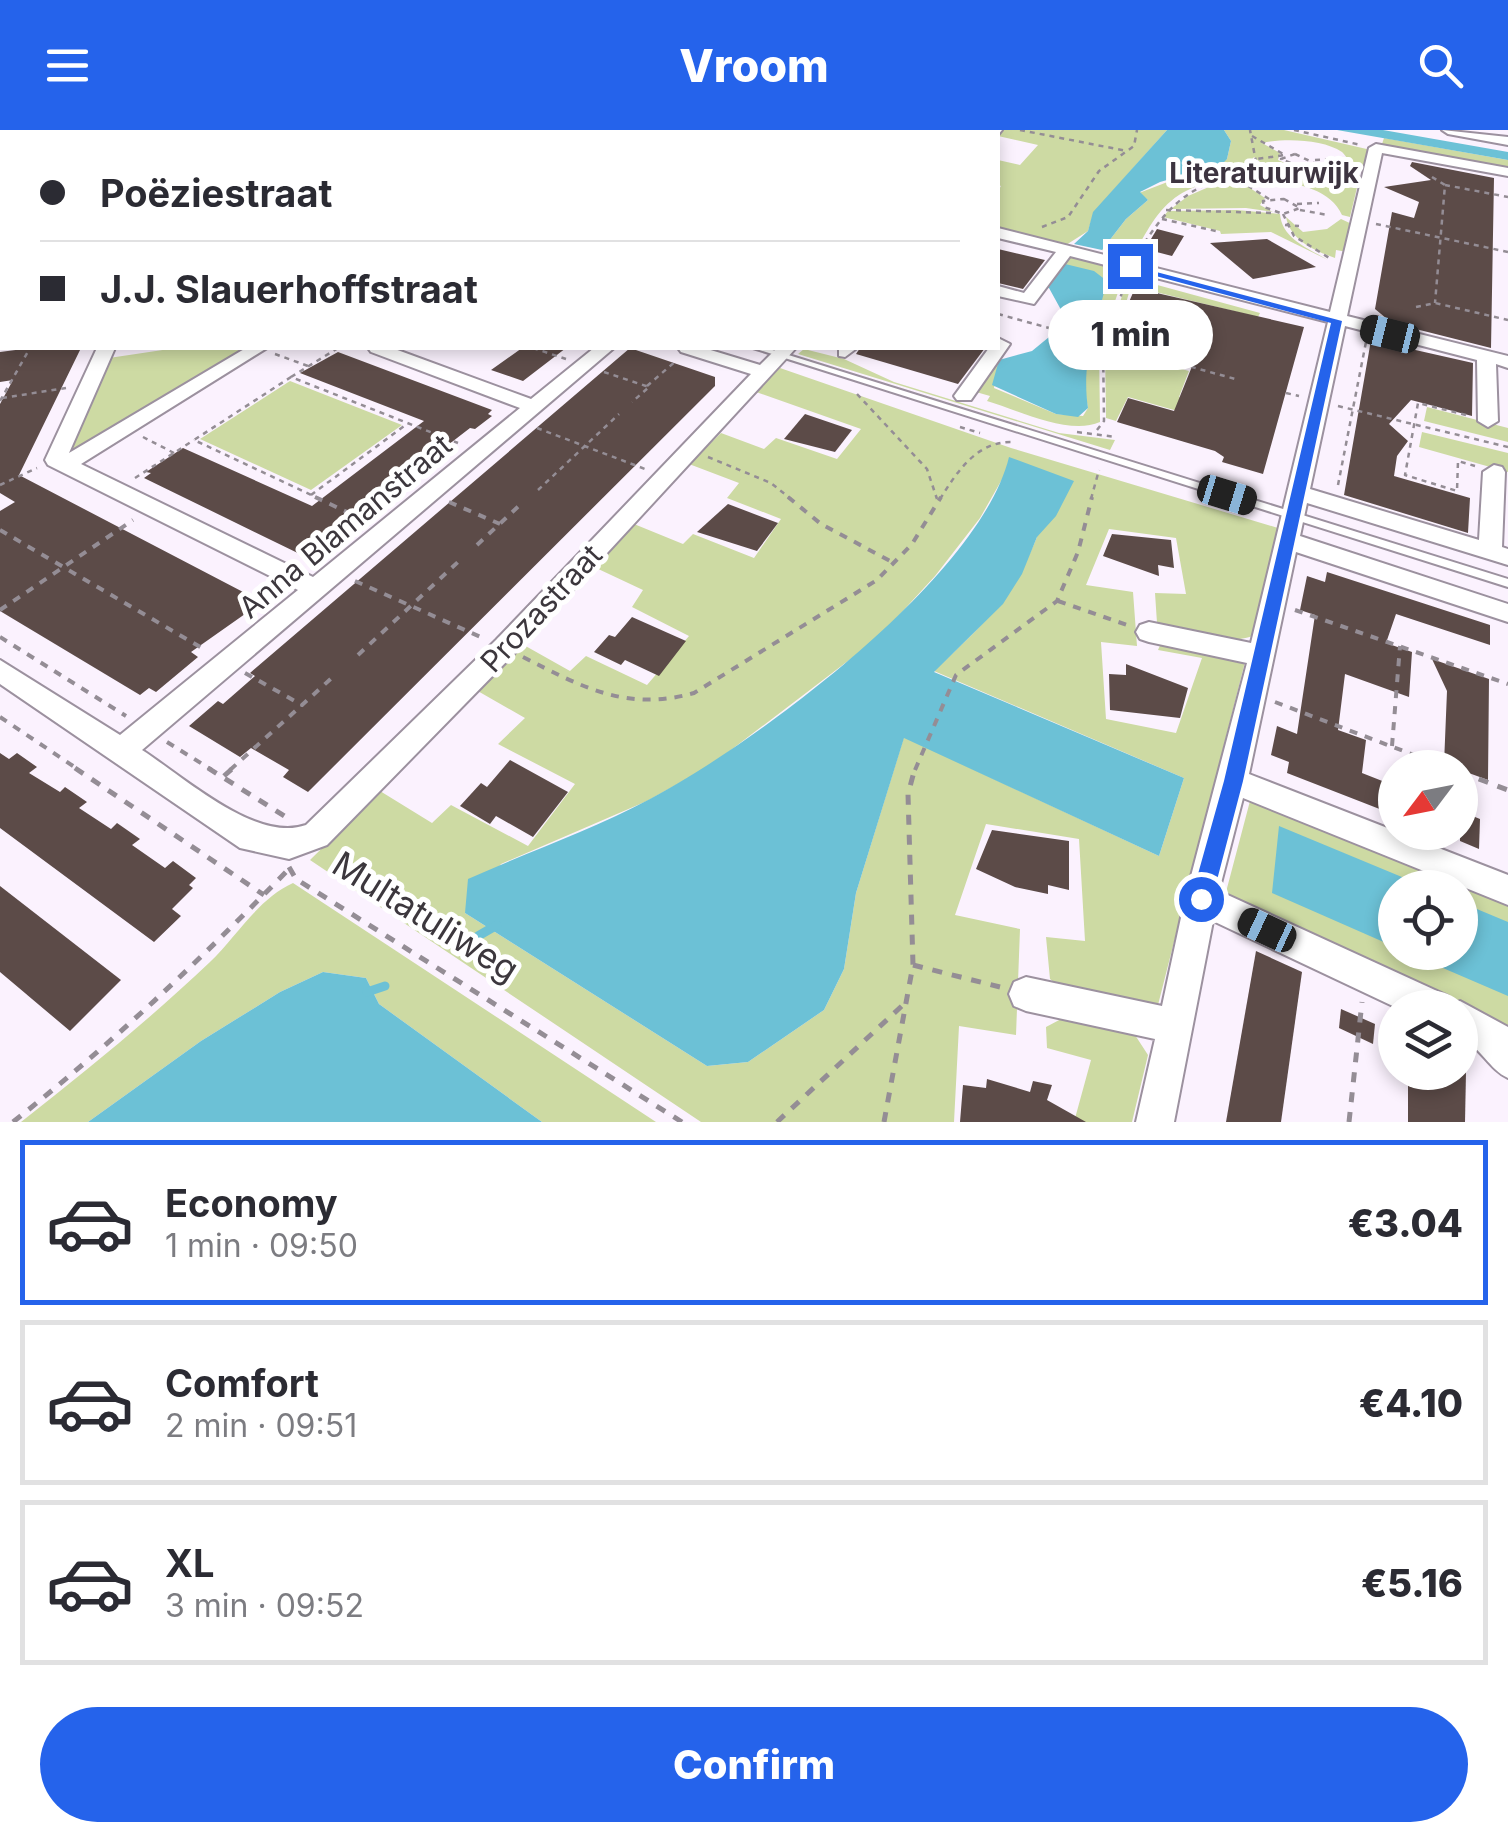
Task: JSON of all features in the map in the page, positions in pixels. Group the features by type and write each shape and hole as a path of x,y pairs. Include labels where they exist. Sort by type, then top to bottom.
{"street":[{"path":"1448,130 1508,141"},
{"path":"1155,1122 1201,899 1234,781 1259,655 1376,148 1508,172"},
{"path":"1000,234 1508,362"},
{"path":"1000,291 1028,300 1066,250"},
{"path":"60,463 89,385 110,350"},
{"path":"382,350 526,414"},
{"name":"Anna Blamanstraat","path":"124,749 603,350"},
{"path":"712,350 772,355"},
{"path":"964,396 997,350"},
{"path":"60,463 266,351"},
{"name":"Prozastraat","path":"289,857 316,835 505,647 690,450 772,355"},
{"path":"1486,357 1488,421"},
{"path":"60,463 316,589"},
{"path":"1293,517 1499,554 1494,472"},
{"path":"1293,517 1508,613"},
{"path":"1149,632 1259,655"},
{"path":"0,670 124,749 252,838 289,857"},
{"path":"1234,781 1508,890"},
{"path":"1201,899 1397,990"},
{"path":"1026,994 1175,1026"},
{"path":"1478,1027 1505,1050 1508,1060"}],"lane":[{"path":"772,355 1508,583"}],"path":[{"path":"1020,130 1127,151"},
{"path":"1000,233 1044,227 1068,217 1098,172 1134,146 1137,130"},
{"path":"1294,130 1376,148"},
{"path":"1250,132 1285,155"},
{"path":"1250,132 1257,159"},
{"path":"1285,155 1281,157 1284,162 1301,167 1314,166 1313,160"},
{"path":"1101,342 1109,336 1130,266 1160,218 1182,195 1257,159 1285,155 1313,160 1335,158"},
{"path":"1301,167 1307,177"},
{"path":"1230,174 1269,199 1320,204"},
{"path":"1432,177 1446,185 1508,197"},
{"path":"1436,303 1446,185"},
{"path":"1269,199 1263,201 1264,207 1281,213"},
{"path":"1296,204 1300,210"},
{"path":"1166,210 1300,210 1328,215"},
{"path":"1281,213 1285,226 1298,241 1331,259"},
{"path":"1160,218 1216,231"},
{"path":"1360,221 1508,252"},
{"path":"1285,226 1299,226"},
{"path":"1416,307 1436,303 1508,320"},
{"path":"1000,315 1238,380"},
{"path":"1096,430 1104,422 1101,342"},
{"path":"1,399 29,350"},
{"path":"115,490 335,350"},
{"path":"647,386 686,350"},
{"path":"266,351 308,366"},
{"path":"291,377 481,452"},
{"path":"1,399 89,385"},
{"path":"851,388 926,469 937,500"},
{"path":"1286,392 1508,447"},
{"path":"1418,403 1488,421 1494,472 1458,461 1457,492 1404,475 1414,424 1418,403"},
{"path":"526,414 585,446 664,477"},
{"path":"538,490 619,414"},
{"path":"311,495 407,424"},
{"path":"124,428 174,453"},
{"path":"194,440 388,530"},
{"path":"337,573 505,647 568,681 622,702 668,703 712,687 895,564 923,531 955,471 992,442 1011,442"},
{"path":"690,450 770,483 821,524 895,564"},
{"path":"0,485 60,463"},
{"path":"884,1122 913,964 908,794 920,751 956,675 1057,601 1078,552 1099,470"},
{"path":"430,494 500,524"},
{"path":"477,545 522,504"},
{"path":"0,610 152,508"},
{"path":"0,530 302,705"},
{"path":"358,655 458,562"},
{"path":"1057,601 1149,632"},
{"path":"1272,602 1508,684"},
{"path":"1392,746 1400,646"},
{"path":"223,777 335,675"},
{"path":"1252,693 1402,750"},
{"path":"0,717 264,895"},
{"path":"1478,779 1508,790"},
{"path":"13,1122 126,1031 264,895 289,857"},
{"name":"Multatuliweg","path":"289,857 296,878 682,1122"},
{"path":"913,964 1026,994"},
{"path":"1349,1122 1365,975"},
{"path":"777,1122 908,1000"}],"green space":[{"path":"1003,130 1167,130 1094,212 1088,231 1066,245 1000,229 1000,160 1020,165 1038,145 1000,134"},
{"path":"1224,130 1284,130 1371,150 1365,170 1356,169 1342,152 1325,144 1292,140 1262,143 1280,153 1278,160 1299,169 1307,183 1334,183 1360,175 1350,217 1342,215 1325,195 1312,189 1268,181 1241,182 1265,198 1260,205 1273,212 1246,208 1171,209 1188,196 1255,167 1260,162 1254,157 1241,168 1171,201 1132,258 1102,250 1126,219 1148,200 1139,193 1227,159 1231,141"},
{"path":"1384,138 1508,160 1508,169 1381,147"},
{"path":"1168,211 1280,214 1291,236 1328,260 1271,232 1221,234 1163,217"},
{"path":"1286,217 1303,232 1327,229 1341,219 1354,225 1347,252 1336,250 1335,258 1312,248 1298,238"},
{"path":"1065,255 1116,268 1124,275 1102,339 1092,337 1106,281 1061,263"},
{"path":"1128,277 1260,313 1258,317 1131,286 1126,303 1251,335 1245,351 1115,318"},
{"path":"1089,342 1099,344 1100,422 1059,424 987,401 990,396 976,392 994,358 999,360 994,388 1056,414 1083,416 1088,408 1083,379"},
{"path":"1105,348 1189,371 1179,397 1224,411 1220,423 1128,397 1116,421 1106,418"},
{"path":"163,350 251,350 67,459 109,358"},
{"path":"808,350 844,359 894,382 1059,433 1115,440 1110,450 798,354"},
{"path":"780,368 1011,448 1278,528 1253,636 1230,640 1191,636 1157,623 1155,593 1186,594 1176,538 1109,529 1086,585 1133,592 1137,646 1101,642 1106,719 1176,733 1202,658 1158,650 1162,641 1245,662 1158,1005 1101,1002 1073,993 1050,979 1046,937 1085,941 1079,839 986,824 955,915 1020,929 1016,1035 959,1026 954,1122 701,1122 310,860 380,791 432,823 451,805 528,846 575,784 498,744 525,718 476,690 522,644 570,671 586,656 647,685 689,636 632,607 643,590 594,567 634,524 683,544 693,534 754,558 781,519 727,498 739,483 689,464 721,433 764,449 776,438 837,459 861,429 756,392","holes":["1005,474 1037,537 1005,596 934,671 1184,778 1159,856 904,737 856,893 844,969 824,1010 748,1062 707,1066 465,913 501,864 647,801 710,766 878,638 935,576 980,518"]},
{"path":"290,381 402,425 311,490 200,439"},
{"path":"1427,407 1508,428 1508,442 1424,421"},
{"path":"1422,432 1508,453 1508,472 1419,447"},
{"path":"1250,801 1428,870 1378,870 1378,970 1478,970 1478,889 1508,901 1508,1034 1478,1018 1478,990 1416,990 1237,904 1226,892"},
{"path":"293,883 656,1122 542,1122 379,1004 366,978 323,972 280,992 201,1041 88,1122 21,1122 164,1004 210,962 259,908"},
{"path":"1063,1018 1135,1035 1148,1055 1132,1122 1074,1122 1091,1060 1047,1048 1046,1027"}],"water":[{"path":"1167,130 1224,130 1231,141 1227,159 1221,165 1160,182 1140,192 1148,200 1126,219 1102,250 1074,244 1088,231 1093,212"},
{"path":"1337,130 1383,130 1508,152 1508,160"},
{"path":"1061,263 1094,271 1107,281 1088,359 1088,408 1078,417 1056,414 992,385 999,360 1032,351 1060,328 1060,308 1049,288 1044,287"},
{"path":"1009,457 1074,481 1056,516 1037,537 1022,574 1003,604 934,672 1184,778 1159,856 904,738 856,893 844,969 824,1010 748,1062 707,1066 465,913 468,879 606,821 695,773 803,698 858,652 911,603 956,553 990,504"},
{"path":"1279,826 1385,870 1378,870 1378,940 1272,893"},
{"path":"1478,910 1508,922 1508,996 1448,970 1478,970"},
{"path":"323,972 366,978 379,1004 542,1122 88,1122 201,1041 280,992"}],"building":[{"path":"1412,162 1494,178 1491,348 1392,323 1375,309 1392,212 1414,218 1419,202 1384,187 1431,180 1410,166"},
{"path":"1157,229 1184,236 1172,256 1145,249"},
{"path":"1267,239 1316,267 1253,279 1210,243"},
{"path":"1000,249 1045,260 1023,289 1000,283"},
{"path":"1135,288 1304,327 1263,474 1222,462 1224,457 1215,451 1117,422 1128,398 1174,411 1195,359 1114,337"},
{"path":"1371,340 1473,363 1472,416 1411,400 1389,424 1408,441 1397,456 1394,476 1470,498 1468,533 1344,495"},
{"path":"80,350 19,475 262,602 191,652 198,657 156,692 149,688 140,695 0,611 0,511 15,502 0,493 0,404 13,380 0,382 0,352"},
{"path":"519,350 563,350 523,381 491,370"},
{"path":"628,350 715,377 715,386 308,792 283,777 289,770 251,748 240,757 189,726 255,676 250,673"},
{"path":"859,350 984,350 958,384 856,354"},
{"path":"338,352 492,410 488,414 492,416 475,429 470,428 334,533 342,537 319,555 314,553 308,558 144,478 151,473 146,472 183,448 312,506 424,421 300,373"},
{"path":"805,414 852,430 835,452 784,439"},
{"path":"728,504 778,523 757,551 697,532"},
{"path":"1112,534 1171,540 1174,568 1158,565 1159,576 1103,556"},
{"path":"1327,572 1490,625 1490,645 1396,614 1386,643 1412,652 1409,697 1345,674 1338,730 1366,740 1362,773 1378,779 1378,808 1287,773 1289,762 1271,755 1277,726 1297,734 1315,615 1300,610 1307,576 1325,582"},
{"path":"632,617 686,641 659,676 625,660 621,665 594,652 609,635 615,637"},
{"path":"1432,659 1489,679 1488,780 1478,776 1478,750 1445,750 1447,691"},
{"path":"1126,664 1188,688 1180,718 1110,710 1109,674 1126,675"},
{"path":"0,753 9,759 17,753 37,767 29,773 60,792 65,787 87,802 79,808 111,829 117,823 140,839 132,845 165,868 173,861 196,878 189,885 193,888 172,909 181,916 154,942 0,828"},
{"path":"510,760 568,792 533,837 496,816 490,824 460,806 481,783 487,787"},
{"path":"992,830 1069,841 1069,890 1048,885 1048,894 1015,887 976,869"},
{"path":"0,886 121,980 70,1031 0,972"},
{"path":"1256,951 1302,972 1281,1122 1226,1122"},
{"path":"1341,1009 1375,1024 1373,1044 1339,1028"},
{"path":"987,1079 1030,1092 1033,1081 1052,1085 1047,1100 1086,1122 960,1122 963,1085 986,1088"},
{"path":"1408,1090 1466,1090 1465,1122 1408,1122"}],"waterway":[{"path":"478,936 497,925"},
{"path":"367,992 385,986"}],"district":[{"name":"Literatuurwijk","path":"1264,173"}],"route":[{"path":"1130,266 1337,321 1259,655 1234,781 1201,899"}]}
